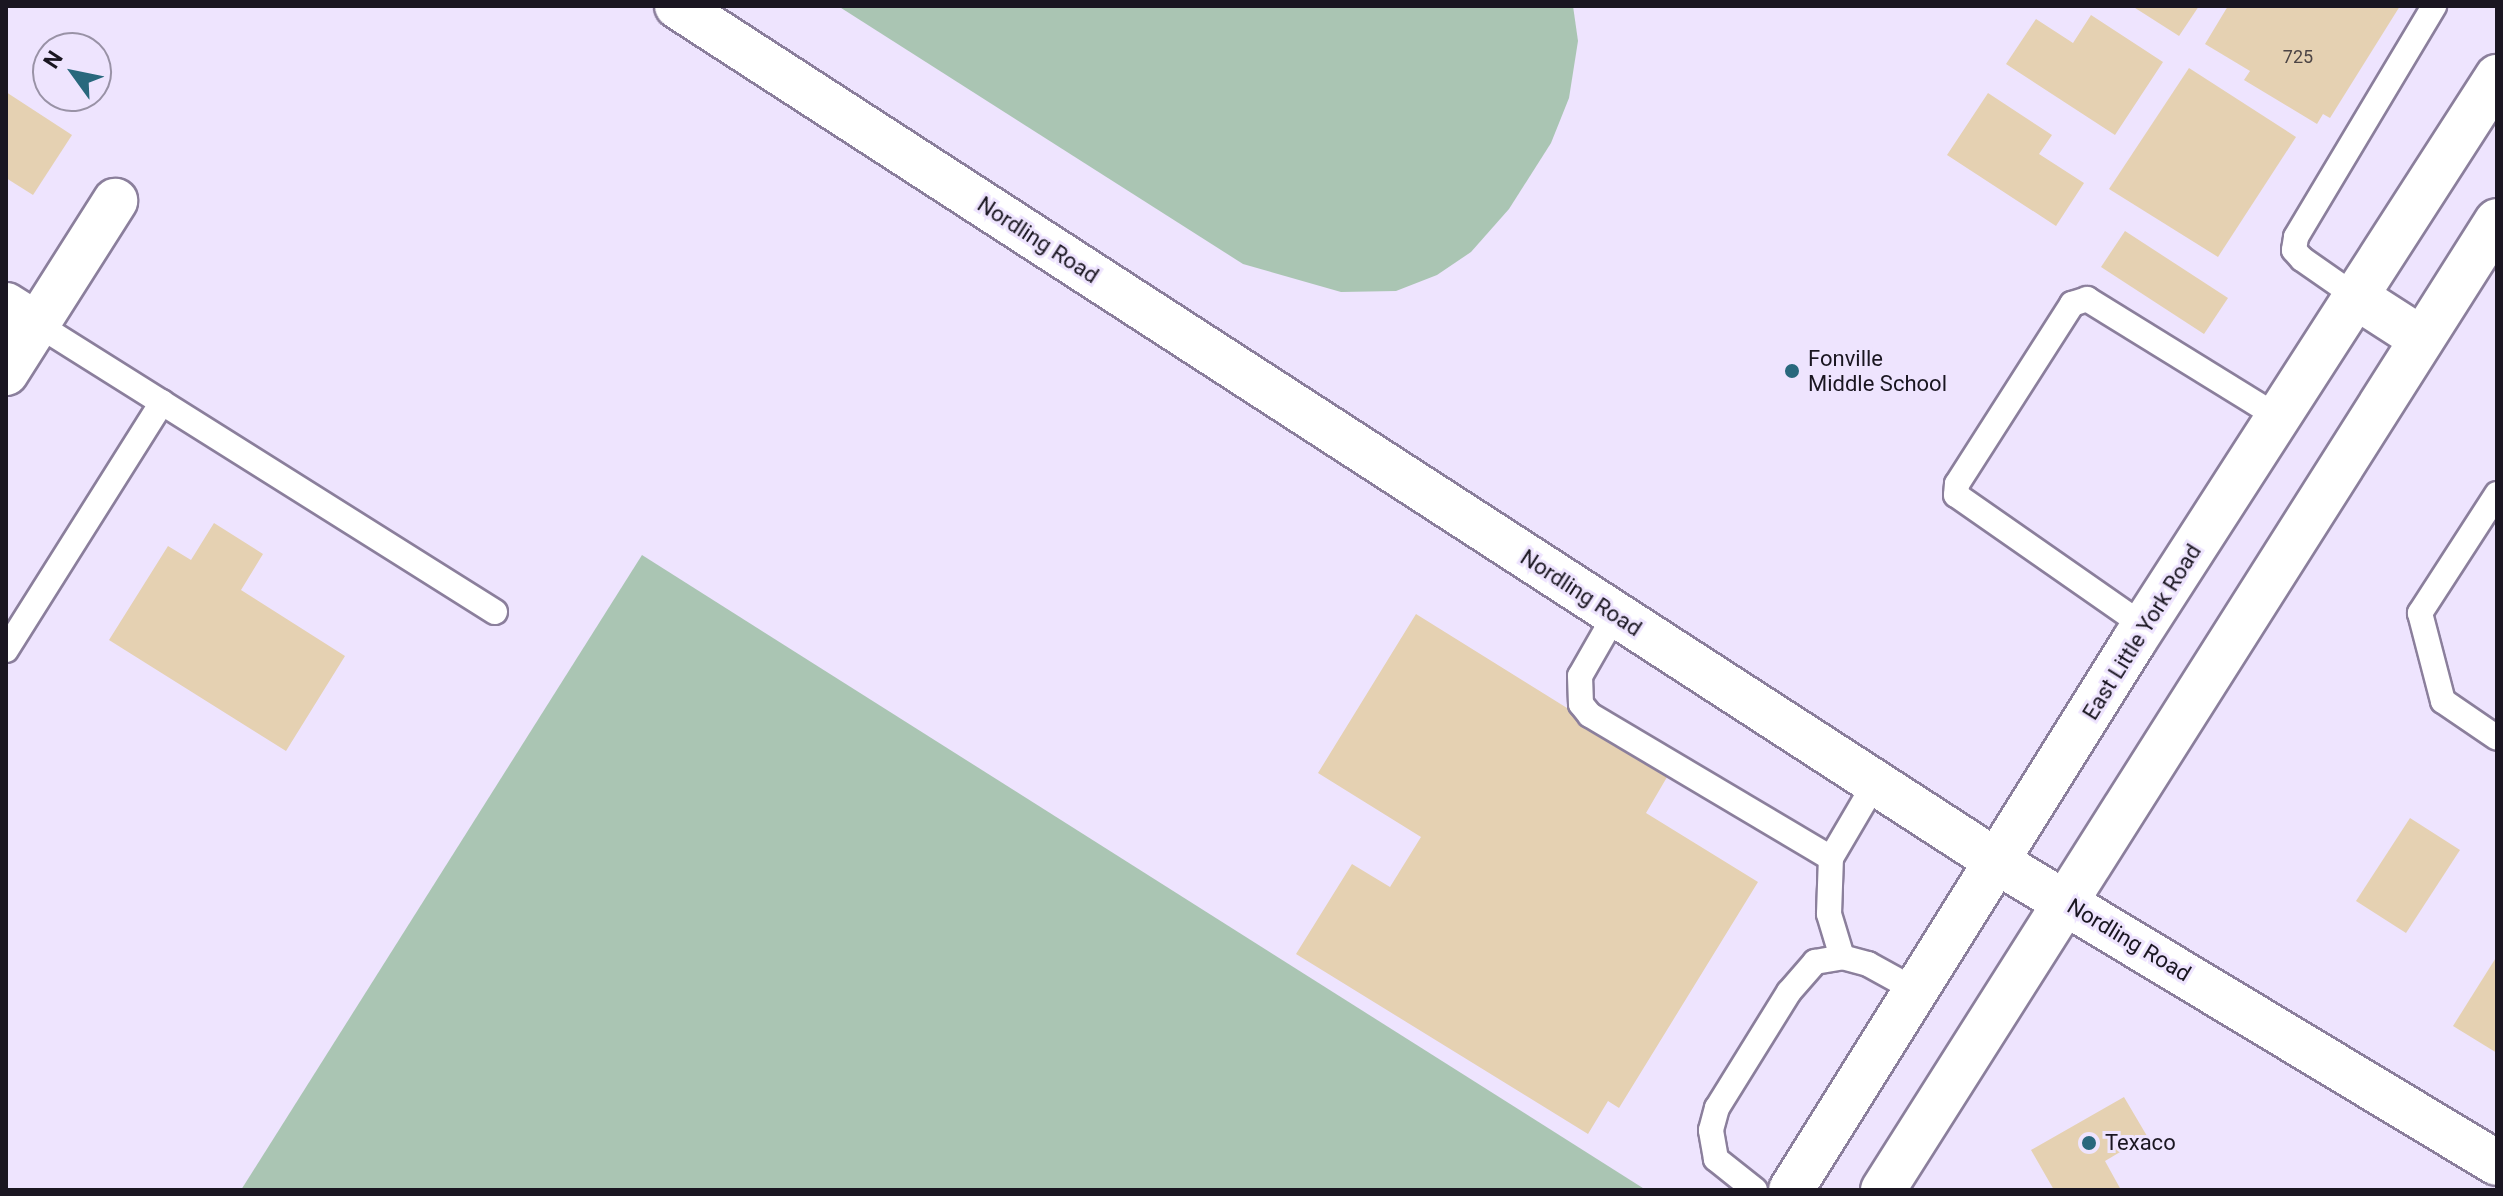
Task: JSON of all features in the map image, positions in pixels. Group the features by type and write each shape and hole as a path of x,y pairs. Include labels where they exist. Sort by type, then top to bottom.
{"main road":[{"name":"Nordling Road","path":"677,6 1999,863 2497,1163"},
{"name":"East Little York Road","path":"1791,1190 1999,863 2144,626 2358,298 2497,77"},
{"path":"6,373 21,314 115,201"},
{"path":"1883,1190 2420,338 2497,221"},
{"path":"2358,298 2420,338"}],"lane":[{"path":"2358,298 2302,259 2294,250 2296,237 2434,6"},
{"path":"2144,626 1956,495 1957,484 2072,304 2087,299 2280,418"},
{"path":"21,314 495,612"},
{"path":"6,650 162,402"},
{"path":"2497,494 2420,613 2443,701 2497,738"},
{"path":"1615,615 1580,676 1581,704 1590,715 1831,858"},
{"path":"1842,957 1829,914 1831,858 1875,783"},
{"path":"1755,1190 1716,1159 1711,1130 1717,1108 1789,992 1815,962 1842,957 1868,964 1917,991"}],"green space":[{"path":"838,6 1573,6 1578,41 1569,98 1551,143 1509,209 1471,252 1437,275 1396,291 1341,292 1243,264"},
{"path":"642,555 1646,1190 241,1190"}],"building":[{"path":"2132,6 2199,6 2179,36"},
{"path":"2228,6 2400,6 2330,118 2323,114 2317,124 2244,80 2250,71 2205,44"},
{"path":"2091,15 2163,62 2115,135 2006,64 2036,19 2073,43"},
{"path":"2189,68 2296,137 2218,257 2109,189"},
{"path":"6,92 32,109 32,112 72,135 33,195 6,178"},
{"path":"1988,93 2052,135 2039,154 2084,183 2056,226 1947,155"},
{"path":"2125,231 2228,298 2204,334 2101,267"},
{"path":"214,523 263,554 241,590 345,656 286,751 109,640 168,546 191,560"},
{"path":"1416,614 1670,772 1646,813 1758,882 1619,1108 1608,1101 1588,1134 1296,954 1352,864 1390,887 1421,837 1318,773"},
{"path":"2410,818 2460,850 2406,933 2356,901"},
{"path":"2497,956 2497,1053 2453,1026"},
{"name":"Texaco","path":"2124,1097 2147,1136 2105,1161 2121,1190 2054,1190 2031,1150"}],"place":[{"name":"Fonville Middle School","path":"1792,371"},
{"name":"Texaco","path":"2089,1143"}]}
